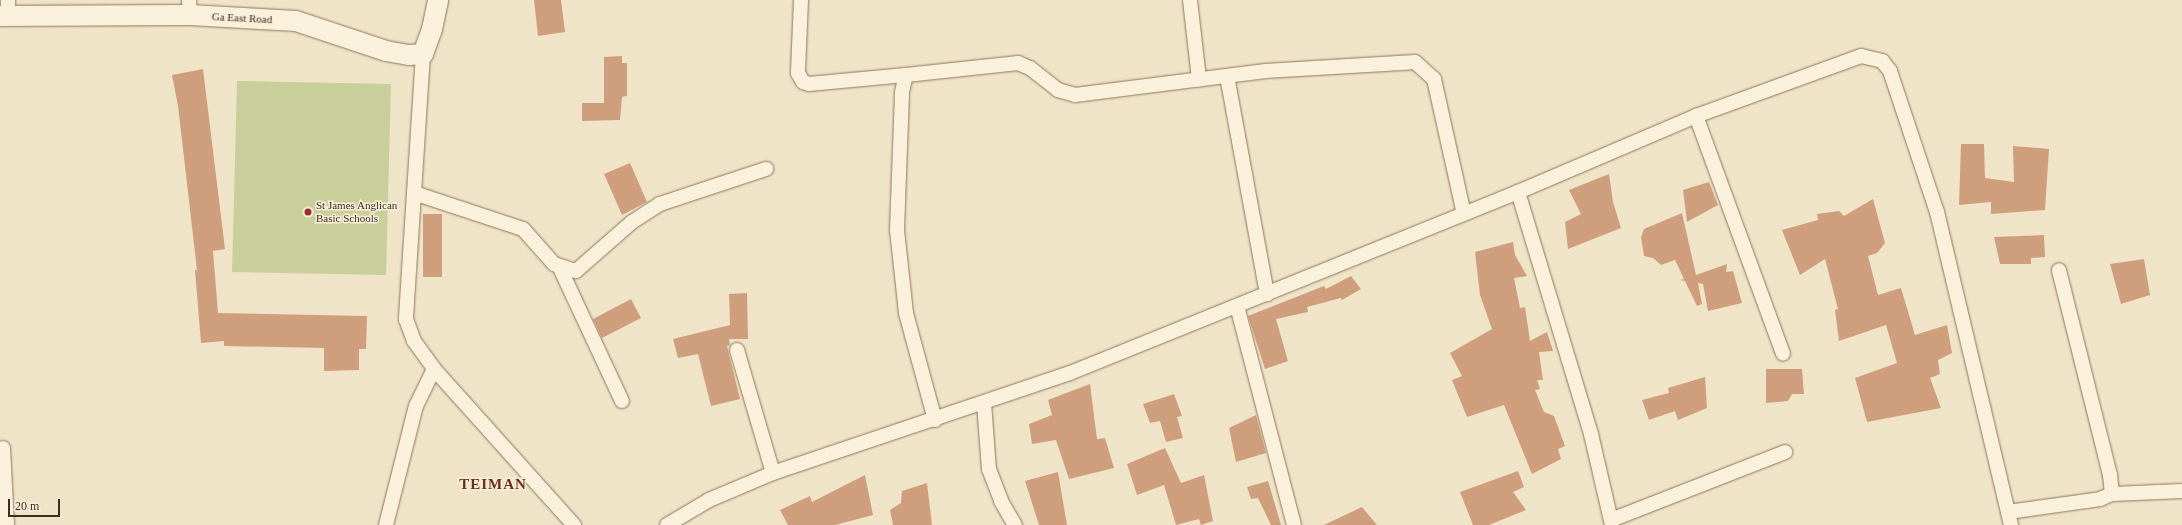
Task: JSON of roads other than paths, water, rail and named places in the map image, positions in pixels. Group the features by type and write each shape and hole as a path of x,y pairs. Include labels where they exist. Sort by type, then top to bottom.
{"street":[{"path":"438,0 432,30 423,54 406,319 414,341 434,369 574,525"},
{"path":"802,0 798,73 803,82 809,84 1018,63 1030,68 1058,90 1075,95 1265,71 1415,62 1434,79 1464,214"},
{"path":"1190,0 1199,79"},
{"name":"Ga East Road","path":"5,10 190,8 296,22 386,51 408,55 423,54"},
{"path":"667,525 709,500 773,473 935,420 1070,373 1518,192 1696,116 1861,56 1882,61 1890,71 1937,212 2010,519 2100,499 2112,494 2182,491"},
{"path":"906,75 902,92 897,230 906,313 935,420"},
{"path":"1227,76 1267,294"},
{"path":"1696,116 1783,354"},
{"path":"559,266 576,271 632,222 660,204 766,169"},
{"path":"1518,192 1591,434 1612,523 1785,452"},
{"path":"414,193 523,229 559,266 622,401"},
{"path":"2059,270 2110,475 2112,494"},
{"path":"1237,306 1294,525"},
{"path":"737,350 773,473"},
{"path":"386,525 416,406 434,369"},
{"path":"984,403 989,469 1001,501 1015,525"},
{"path":"3,448 7,525"}],"place":[{"name":"St James Anglican Basic Schools","path":"308,212"}],"district":[{"name":"TEIMAN","path":"493,485"}]}
